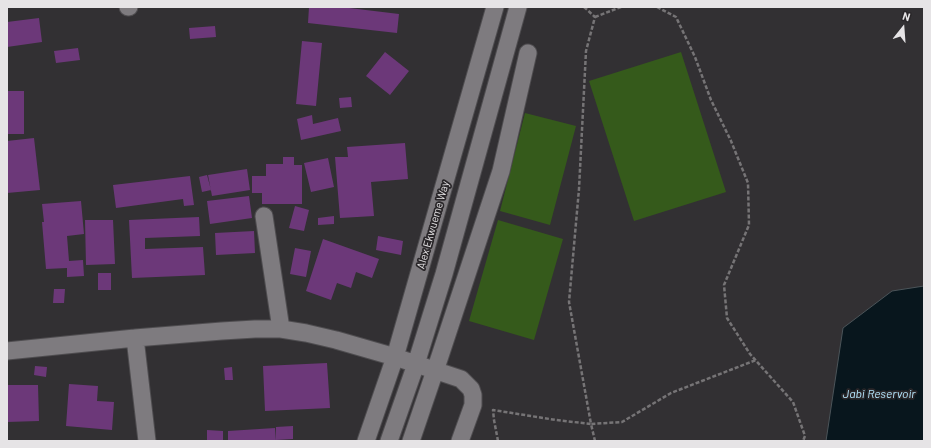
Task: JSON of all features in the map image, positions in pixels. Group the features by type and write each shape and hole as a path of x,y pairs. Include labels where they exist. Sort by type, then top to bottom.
{"street":[{"name":"Alex Ekwueme Way","path":"366,441 395,357 495,7"},
{"path":"389,441 416,364 444,274 518,7"},
{"path":"411,441 436,370 501,171 528,53"},
{"path":"264,216 281,329"},
{"path":"7,351 222,330 281,329 306,332 395,357 461,379 471,389 473,395 473,405 460,441"},
{"path":"135,338 147,441"}],"path":[{"path":"584,7 595,17"},
{"path":"595,17 621,7"},
{"path":"657,7 676,17 695,57 711,100 731,141 748,183 749,225 724,285 727,318 750,354 793,402 805,436 803,441"},
{"path":"595,17 586,51 579,189 569,302 595,441"},
{"path":"498,441 493,410 591,424 622,422 671,393 756,360"}],"green space":[{"path":"681,52 726,192 634,221 589,81"},
{"path":"525,113 576,126 550,225 500,211"},
{"path":"498,220 563,239 534,340 469,321"}],"water":[{"name":"Jabi Reservoir","path":"924,286 924,441 826,441 843,328 892,291"}],"building":[{"path":"309,7 341,7 399,14 397,33 308,23"},
{"path":"39,18 42,42 7,47 7,22"},
{"path":"215,26 216,37 190,39 189,28"},
{"path":"302,41 322,43 316,106 296,104"},
{"path":"78,48 80,60 56,63 54,51"},
{"path":"385,52 409,71 390,95 366,76"},
{"path":"7,91 24,91 24,134 7,134"},
{"path":"351,97 352,107 340,108 339,98"},
{"path":"312,115 313,124 338,118 341,131 301,140 297,119"},
{"path":"34,138 40,190 7,193 7,141"},
{"path":"405,143 408,179 371,182 374,216 340,218 335,157 348,157 347,147"},
{"path":"283,157 294,157 294,165 302,165 302,204 262,204 262,193 252,193 252,176 266,176 266,164 283,164"},
{"path":"328,158 334,187 311,192 304,163"},
{"path":"247,169 250,190 212,196 208,175"},
{"path":"207,175 211,190 202,192 199,177"},
{"path":"190,176 194,205 184,206 183,199 116,208 113,185"},
{"path":"249,196 252,218 210,224 207,201"},
{"path":"81,201 84,234 67,236 69,261 83,260 84,276 67,277 67,268 46,269 42,204"},
{"path":"295,206 309,210 304,231 289,228"},
{"path":"334,216 334,224 318,225 318,218"},
{"path":"199,217 200,236 145,238 145,249 203,247 205,275 132,278 129,220"},
{"path":"85,220 113,220 115,264 86,265"},
{"path":"254,231 255,253 216,255 215,233"},
{"path":"378,236 403,241 401,255 376,250"},
{"path":"323,239 379,259 372,278 356,272 351,288 337,283 331,300 306,291"},
{"path":"295,248 311,251 306,277 290,274"},
{"path":"98,273 111,273 111,290 98,290"},
{"path":"54,289 65,289 64,303 53,303"},
{"path":"327,363 330,408 265,411 263,366"},
{"path":"35,366 47,367 46,377 34,375"},
{"path":"232,367 233,380 225,380 224,368"},
{"path":"69,384 98,386 97,401 114,402 112,430 66,426"},
{"path":"7,385 38,385 39,421 7,422"},
{"path":"293,426 293,439 276,440 276,427"},
{"path":"275,428 276,441 228,441 228,431"},
{"path":"207,430 223,431 223,441 207,441"}]}
